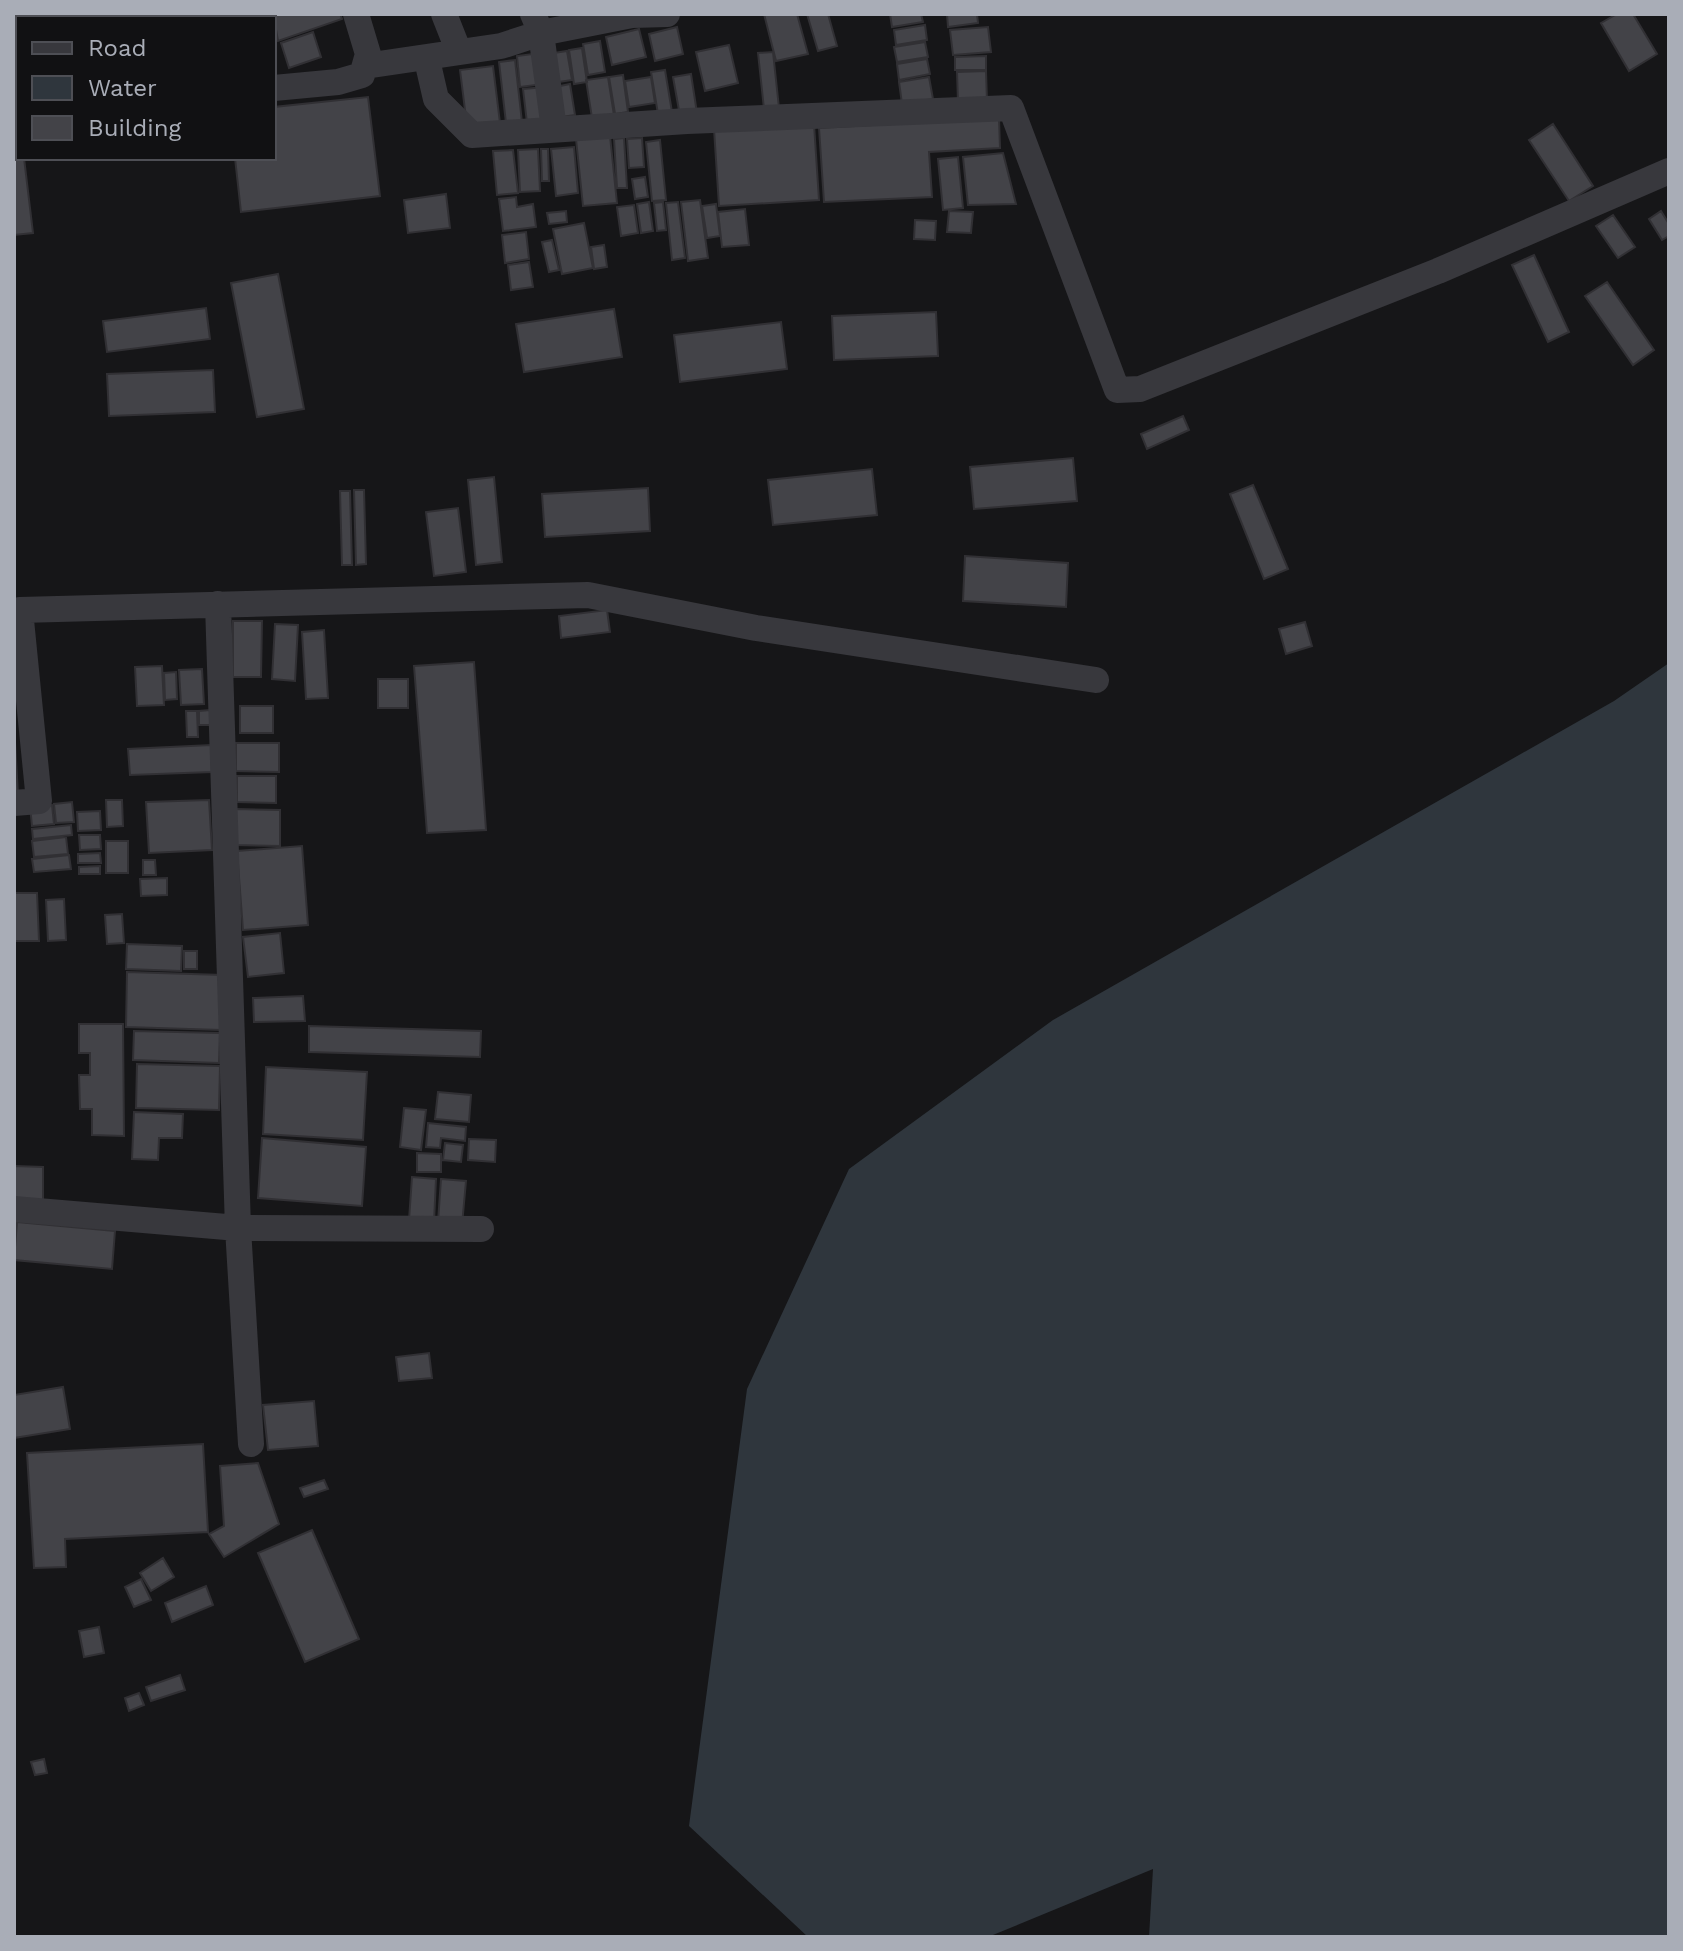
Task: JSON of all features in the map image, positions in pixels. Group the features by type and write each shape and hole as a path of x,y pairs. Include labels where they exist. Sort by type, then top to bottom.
{"street":[{"path":"276,88 358,78 368,54 356,14"},
{"path":"444,14 459,52"},
{"path":"365,66 427,60 501,46 537,24 667,14"},
{"path":"537,24 554,129"},
{"path":"427,60 436,99 472,135 1011,108 1117,390 1140,389 1408,283 1669,171"},
{"path":"14,803 39,801 17,611 588,595 756,628 1096,680"},
{"path":"218,604 238,1228 251,1444"},
{"path":"14,1209 238,1228 481,1229"}],"water":[{"path":"1669,663 1669,1937 1149,1937 1153,1869 988,1937 808,1937 689,1826 747,1389 849,1169 1053,1020 1614,701"}],"building":[{"path":"82,14 118,16 83,16"},
{"path":"247,14 248,16 217,16"},
{"path":"269,14 340,14 342,19 278,41 276,16"},
{"path":"764,14 797,14 808,54 776,61"},
{"path":"807,14 828,14 837,46 818,51"},
{"path":"890,14 921,14 923,22 892,27"},
{"path":"947,14 977,14 978,23 948,27"},
{"path":"1617,14 1633,14 1657,54 1629,71 1601,23"},
{"path":"925,25 927,40 896,45 894,30"},
{"path":"677,27 683,54 655,61 649,34"},
{"path":"988,27 991,52 953,55 950,30"},
{"path":"639,29 646,57 612,65 606,37"},
{"path":"313,32 321,57 289,68 281,43"},
{"path":"600,41 605,72 588,75 583,44"},
{"path":"925,42 928,57 897,62 894,47"},
{"path":"729,45 738,83 705,91 696,52"},
{"path":"582,48 587,82 574,84 569,50"},
{"path":"567,51 572,80 552,83 547,54"},
{"path":"773,52 779,108 764,109 758,53"},
{"path":"540,53 544,84 520,87 517,56"},
{"path":"986,56 986,70 955,70 955,57"},
{"path":"927,59 930,74 899,80 897,64"},
{"path":"515,60 522,122 506,123 499,62"},
{"path":"493,66 500,123 467,126 460,70"},
{"path":"665,70 672,112 658,114 651,72"},
{"path":"986,71 987,101 958,102 957,72"},
{"path":"691,74 697,113 680,116 673,77"},
{"path":"623,75 628,112 615,114 609,77"},
{"path":"608,77 614,115 592,118 586,80"},
{"path":"651,77 655,103 629,107 625,81"},
{"path":"929,77 933,99 902,104 899,82"},
{"path":"570,84 575,115 555,118 550,88"},
{"path":"545,87 549,120 527,123 523,89"},
{"path":"368,97 380,196 241,212 235,160 276,160 276,107"},
{"path":"999,118 1000,148 929,152 932,197 824,202 819,128"},
{"path":"814,124 819,200 719,206 714,129"},
{"path":"1553,124 1593,186 1569,201 1529,140"},
{"path":"610,136 617,203 583,206 576,139"},
{"path":"624,138 627,188 617,188 614,139"},
{"path":"642,138 644,167 629,168 627,139"},
{"path":"660,140 666,200 652,201 646,142"},
{"path":"574,147 578,193 556,196 551,149"},
{"path":"538,149 540,191 520,192 518,150"},
{"path":"541,149 548,149 549,181 542,181"},
{"path":"513,150 518,193 497,195 493,151"},
{"path":"14,153 16,160 24,160 33,233 14,235"},
{"path":"1003,153 1016,204 968,205 963,157"},
{"path":"958,157 963,208 943,210 938,159"},
{"path":"645,177 648,197 635,199 632,179"},
{"path":"446,194 450,228 408,233 404,200"},
{"path":"516,197 517,207 533,204 536,227 503,231 499,199"},
{"path":"700,200 708,258 688,261 681,202"},
{"path":"649,202 653,231 641,233 637,204"},
{"path":"663,202 666,230 657,231 654,203"},
{"path":"678,202 685,258 672,260 666,203"},
{"path":"716,204 720,236 707,238 702,206"},
{"path":"634,205 638,233 621,236 617,207"},
{"path":"745,209 749,245 722,247 718,212"},
{"path":"566,211 567,222 549,224 547,213"},
{"path":"949,211 973,212 971,233 947,232"},
{"path":"1661,211 1669,224 1669,236 1662,240 1649,219"},
{"path":"1613,215 1635,247 1618,258 1596,226"},
{"path":"915,220 936,221 935,240 914,239"},
{"path":"584,223 593,268 562,274 553,229"},
{"path":"526,232 529,259 505,263 502,235"},
{"path":"552,240 559,270 549,272 542,242"},
{"path":"604,245 607,267 594,269 591,247"},
{"path":"1534,255 1569,332 1548,342 1512,265"},
{"path":"529,262 533,287 511,290 508,265"},
{"path":"278,274 304,409 257,417 231,283"},
{"path":"1607,282 1654,350 1633,365 1585,296"},
{"path":"206,308 210,339 107,352 103,321"},
{"path":"614,309 622,357 524,372 516,324"},
{"path":"936,312 938,356 834,360 832,316"},
{"path":"781,322 787,369 680,382 674,335"},
{"path":"213,370 215,412 109,416 107,374"},
{"path":"1183,416 1189,430 1147,449 1141,434"},
{"path":"1073,458 1077,501 974,509 970,467"},
{"path":"872,469 877,515 773,525 768,480"},
{"path":"494,477 502,562 476,565 468,480"},
{"path":"1253,485 1288,569 1264,579 1230,494"},
{"path":"648,488 650,531 545,537 542,494"},
{"path":"354,490 364,490 366,564 356,565"},
{"path":"340,491 350,491 352,565 342,565"},
{"path":"458,508 466,572 434,576 426,512"},
{"path":"965,556 1068,563 1066,607 963,601"},
{"path":"607,610 610,632 561,638 559,616"},
{"path":"233,621 262,621 261,677 233,677"},
{"path":"1305,622 1312,646 1286,654 1279,629"},
{"path":"275,624 298,625 295,681 272,679"},
{"path":"324,630 328,698 306,699 302,632"},
{"path":"474,662 486,830 427,833 414,666"},
{"path":"162,666 164,705 137,706 135,667"},
{"path":"202,669 204,704 181,705 179,670"},
{"path":"176,672 177,699 165,700 164,673"},
{"path":"378,679 408,679 408,708 378,708"},
{"path":"240,706 273,706 273,733 240,733"},
{"path":"210,710 211,725 199,725 199,711"},
{"path":"186,711 197,711 198,737 187,737"},
{"path":"14,724 18,795 14,795"},
{"path":"236,743 279,743 279,772 236,771"},
{"path":"211,745 212,772 130,775 128,749"},
{"path":"237,776 276,776 276,803 237,802"},
{"path":"106,800 122,800 123,826 107,827"},
{"path":"209,800 212,850 149,853 146,802"},
{"path":"72,802 74,822 56,823 54,804"},
{"path":"52,805 54,824 32,826 30,806"},
{"path":"236,809 280,810 280,846 236,845"},
{"path":"100,811 101,830 78,831 77,812"},
{"path":"71,825 72,835 33,839 32,829"},
{"path":"79,835 100,835 101,849 80,850"},
{"path":"66,837 68,854 34,857 32,841"},
{"path":"106,841 128,841 128,873 106,873"},
{"path":"302,846 308,925 243,930 237,851"},
{"path":"100,853 101,863 78,863 78,854"},
{"path":"69,855 71,869 34,872 32,859"},
{"path":"143,860 155,860 156,875 143,875"},
{"path":"100,866 100,874 79,874 79,867"},
{"path":"167,878 167,895 141,896 140,879"},
{"path":"14,893 37,893 39,941 15,941"},
{"path":"64,899 66,940 48,941 46,900"},
{"path":"122,914 124,943 107,944 105,915"},
{"path":"280,933 284,973 248,977 243,937"},
{"path":"127,944 182,946 181,971 126,969"},
{"path":"184,951 197,951 197,969 184,969"},
{"path":"127,972 223,975 221,1030 126,1027"},
{"path":"303,996 305,1021 254,1022 253,998"},
{"path":"79,1024 123,1024 124,1136 92,1135 92,1109 80,1109 79,1075 90,1075 90,1053 79,1053"},
{"path":"309,1026 481,1031 480,1057 309,1052"},
{"path":"134,1031 220,1033 219,1063 133,1060"},
{"path":"137,1064 220,1066 219,1110 136,1108"},
{"path":"266,1067 367,1072 363,1140 263,1134"},
{"path":"438,1092 471,1095 469,1122 435,1119"},
{"path":"404,1108 426,1110 421,1150 400,1147"},
{"path":"134,1112 183,1114 182,1138 159,1138 158,1160 132,1159"},
{"path":"428,1123 466,1127 465,1141 441,1138 440,1148 426,1147"},
{"path":"262,1138 366,1147 362,1206 258,1198"},
{"path":"469,1139 496,1140 495,1162 468,1160"},
{"path":"445,1143 463,1145 461,1162 443,1160"},
{"path":"417,1153 441,1154 441,1172 417,1172"},
{"path":"15,1166 43,1167 43,1208 14,1208"},
{"path":"412,1177 436,1179 434,1222 409,1220"},
{"path":"441,1179 466,1181 462,1225 438,1222"},
{"path":"17,1222 115,1231 112,1269 14,1260"},
{"path":"429,1353 432,1378 399,1381 396,1357"},
{"path":"63,1387 70,1429 14,1438 14,1395"},
{"path":"314,1401 318,1446 268,1450 263,1405"},
{"path":"203,1444 208,1532 65,1539 66,1567 34,1568 27,1453"},
{"path":"258,1463 279,1524 224,1557 209,1534 224,1526 220,1466"},
{"path":"324,1480 328,1489 304,1497 300,1488"},
{"path":"312,1530 359,1639 305,1662 258,1553"},
{"path":"163,1558 174,1577 151,1591 140,1573"},
{"path":"141,1579 151,1600 134,1607 125,1587"},
{"path":"206,1586 213,1605 172,1622 165,1603"},
{"path":"99,1627 104,1653 84,1657 79,1631"},
{"path":"180,1675 185,1690 151,1701 146,1687"},
{"path":"139,1693 144,1705 129,1711 125,1698"},
{"path":"44,1759 47,1773 35,1775 31,1762"}]}
